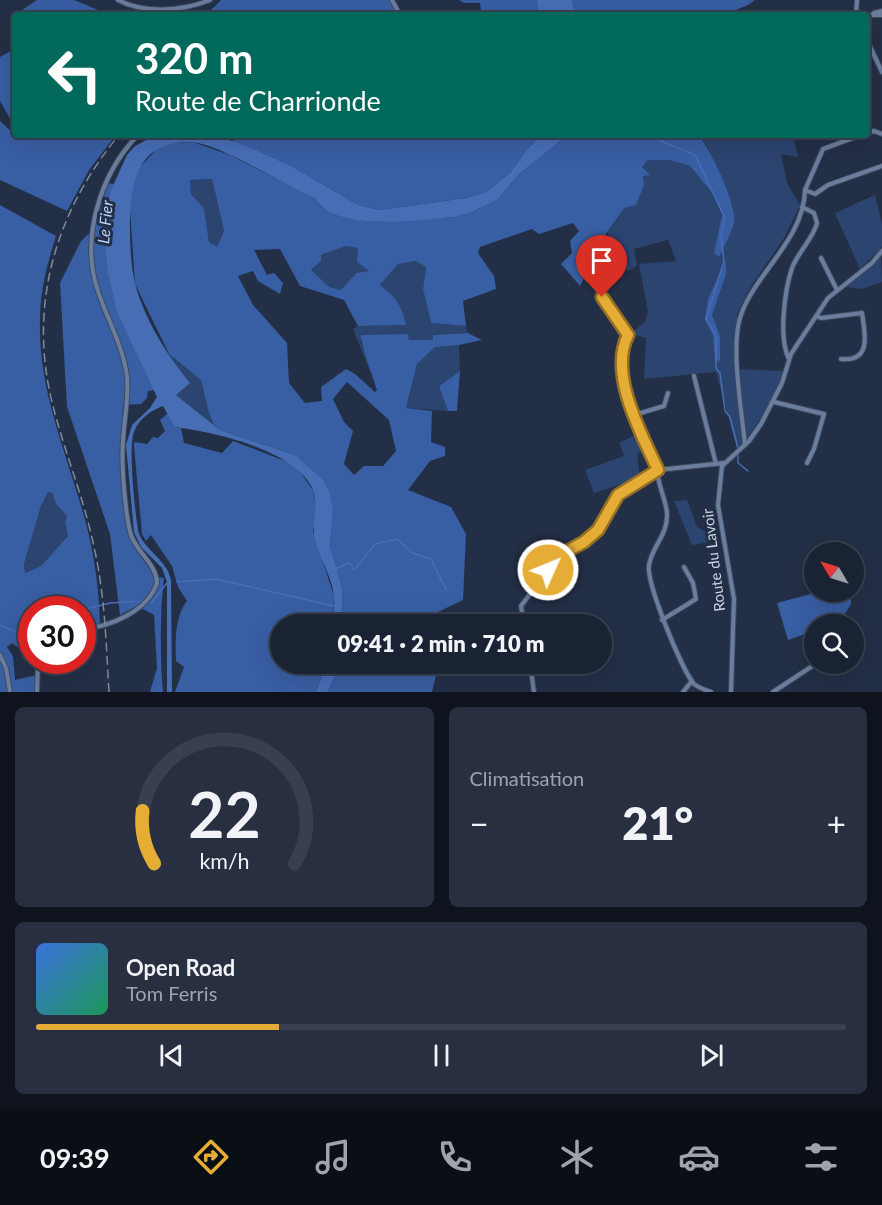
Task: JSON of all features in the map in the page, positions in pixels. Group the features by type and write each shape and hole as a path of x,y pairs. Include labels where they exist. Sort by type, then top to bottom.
{"street":[{"path":"118,0 135,6 164,9 210,0"},
{"path":"870,46 882,72"},
{"path":"96,626 110,624 142,606 157,583 154,569 134,543 129,528 123,449 127,376 95,284 90,239 104,188 125,150 135,138"},
{"path":"745,445 737,357 738,321 750,294 787,242 802,207 804,187 823,149 853,138"},
{"path":"804,187 815,194 828,185 882,166"},
{"path":"789,359 786,353 783,326 792,268 817,223 814,213 802,207"},
{"path":"522,614 521,606 557,558 584,542 598,530 618,495 657,472 725,462 745,445 774,402 789,359 816,316 837,290 872,263 882,251"},
{"path":"821,258 837,290"},
{"path":"590,279 628,335 622,362 634,415 657,472 666,503 667,526 648,566 651,587 662,620 692,681 711,692"},
{"path":"816,316 820,318 862,313 866,341 864,349 855,358 841,359"},
{"path":"694,376 716,464"},
{"path":"634,415 664,406 668,393"},
{"path":"774,402 824,414 814,449 807,463"},
{"name":"Route du Lavoir","path":"725,462 720,474 718,505 734,599 731,692"},
{"path":"662,620 696,599 693,583 684,567"},
{"path":"0,655 6,668 10,692"},
{"path":"773,692 804,672"},
{"path":"37,692 38,674"},
{"path":"532,674 534,692"},
{"path":"683,692 692,681"}],"shaded area":[{"path":"37,0 74,0 103,12 22,12"},
{"path":"221,0 390,0 396,12 209,12"},
{"path":"459,0 537,0 539,12 472,12 481,10 480,3 464,3"},
{"path":"572,0 755,0 728,12 574,12"},
{"path":"12,51 12,122 0,101 0,57"},
{"path":"0,121 12,132 12,138 114,138 89,170 67,211 0,180"},
{"path":"237,138 540,138 528,148 510,173 486,192 466,198 380,210 358,205 295,168 257,150 232,142"},
{"path":"564,138 701,138 710,152 727,190 734,213 734,222 719,257 714,253 722,215 713,194 690,166 670,160 648,160 642,167 650,175 643,176 644,185 636,205 624,208 607,232 580,286 561,264 572,253 570,241 579,231 573,223 539,234 532,229 480,247 478,253 494,276 496,289 463,301 466,326 431,323 423,289 426,267 416,261 398,264 380,285 398,302 406,325 358,326 344,300 300,286 280,249 254,250 267,275 274,273 283,283 280,294 258,281 253,271 238,276 253,305 287,343 289,383 305,403 322,401 321,387 346,369 375,392 377,390 361,335 408,334 409,340 433,340 433,335 468,333 482,340 435,347 417,364 406,408 432,411 431,442 445,447 445,456 430,461 408,490 451,507 466,534 463,600 438,612 438,614 343,614 342,588 330,546 333,511 295,455 220,430 214,425 201,380 169,354 135,284 130,210 131,190 137,170 157,149 171,143 193,142 230,155 315,198 325,209 340,216 358,220 400,221 454,217 470,213 497,200 519,174","holes":["212,179 224,231 217,247 209,242 204,208 191,194 190,180","346,246 358,248 357,262 369,271 356,273 341,290 329,287 311,270 321,261 321,255","347,382 389,420 396,451 383,466 364,466 354,475 344,464 353,431 344,422 333,399"]},
{"path":"701,138 794,138 798,157 781,154 787,183 800,205 784,238 750,288 737,314 737,369 783,371 764,413 752,432 737,449 716,372 644,379 646,338 630,334 645,322 648,312 639,264 676,261 668,240 634,249 637,266 627,271 607,232 643,175 642,167 648,160 670,160 690,166 713,194 722,215 715,253 733,207"},
{"path":"212,179 224,231 217,248 209,242 204,208 191,194 190,180"},
{"path":"108,183 114,184 103,219 108,257 129,332 155,390 148,391 147,398 141,404 123,405 122,435 128,531 134,547 155,576 164,578 161,635 163,692 150,692 157,668 154,615 137,606 120,615 110,534 67,407 60,283 81,241 94,229"},
{"path":"875,195 882,224 882,247 860,269 835,213"},
{"path":"0,205 56,236 47,268 40,310 41,346 48,396 84,516 97,583 100,624 96,625 96,596 18,596 18,647 12,643 7,647 13,656 15,680 37,675 38,692 0,692","holes":["48,492 52,493 56,504 67,516 65,523 68,536 41,566 25,573 24,564 41,506"]},
{"path":"346,246 359,248 370,272 355,273 342,290 328,287 311,270 321,261 321,255"},
{"path":"881,256 882,282 862,289 846,287"},
{"path":"726,260 726,274 712,315 720,336 720,361 715,360 713,335 705,320 708,299"},
{"path":"416,261 426,267 423,289 431,323 466,326 468,333 433,335 433,340 409,340 408,335 360,341 370,362 370,371 353,329 358,326 406,325 380,285 398,264"},
{"path":"459,345 460,371 439,386 448,411 406,408 417,364 435,346"},
{"path":"169,354 201,380 214,425 176,395 177,367"},
{"path":"460,371 457,411 448,411 439,386"},
{"path":"169,412 175,427 181,428 184,443 222,453 233,441 288,462 298,469 313,490 317,513 313,531 334,596 333,614 270,614 270,674 323,674 316,692 175,692 184,667 176,661 177,629 180,614 187,601 178,587 172,566 151,535 146,541 142,534 134,446 134,442 147,444 153,437 158,438 165,431 160,420"},
{"path":"639,433 647,448 637,454 640,478 594,493 585,470 624,456 619,443"},
{"path":"48,492 52,493 56,504 67,516 65,526 68,536 41,566 25,573 24,564 41,506"},
{"path":"687,500 697,527 708,533 710,542 692,545 674,501"},
{"path":"804,596 804,602 851,602 851,604 845,614 804,614 804,634 788,640 777,603"},
{"path":"335,674 436,674 432,692 328,692"}],"water":[{"path":"537,0 572,0 574,12 539,12"},
{"name":"Le Fier","path":"150,138 223,138 257,150 295,168 358,205 380,210 466,198 486,192 510,173 528,148 540,138 564,138 519,174 497,200 470,213 454,217 399,222 358,220 340,216 325,209 315,198 234,157 202,144 190,142 172,144 157,149 139,169 134,182 130,213 135,284 151,324 165,349 190,383 176,395 220,430 295,455 324,481 330,494 333,511 330,546 342,588 343,614 333,614 333,589 315,540 315,496 304,476 290,464 252,445 210,433 175,427 163,406 150,412 139,423 132,440 133,482 139,534 161,561 171,580 172,692 167,692 167,582 162,568 141,547 134,532 126,445 132,425 150,408 157,397 117,312 108,272 103,220 110,192 127,155 135,146"},
{"path":"323,674 335,674 328,692 316,692"}],"waterway":[{"path":"658,138 695,155 725,218 721,234 724,261 706,319 716,335 716,368 720,373 725,411 730,417 738,448"},
{"path":"738,455 738,463 748,471"},
{"path":"335,569 350,563 354,570 375,544 397,539 412,553 431,559 446,590"},
{"path":"177,582 216,579 334,606"},
{"path":"151,603 167,583"},
{"path":"96,606 110,603 144,601"},
{"path":"0,625 18,633"}],"railway":[{"path":"109,692 98,565 85,511 52,402 45,366 43,330 46,294 53,260 64,227 97,164 117,138"}],"route":[{"path":"548,570 560,555 584,542 598,530 605,520 611,503 618,495 639,481 656,474 658,470 628,398 622,356 628,335 602,297"}]}
